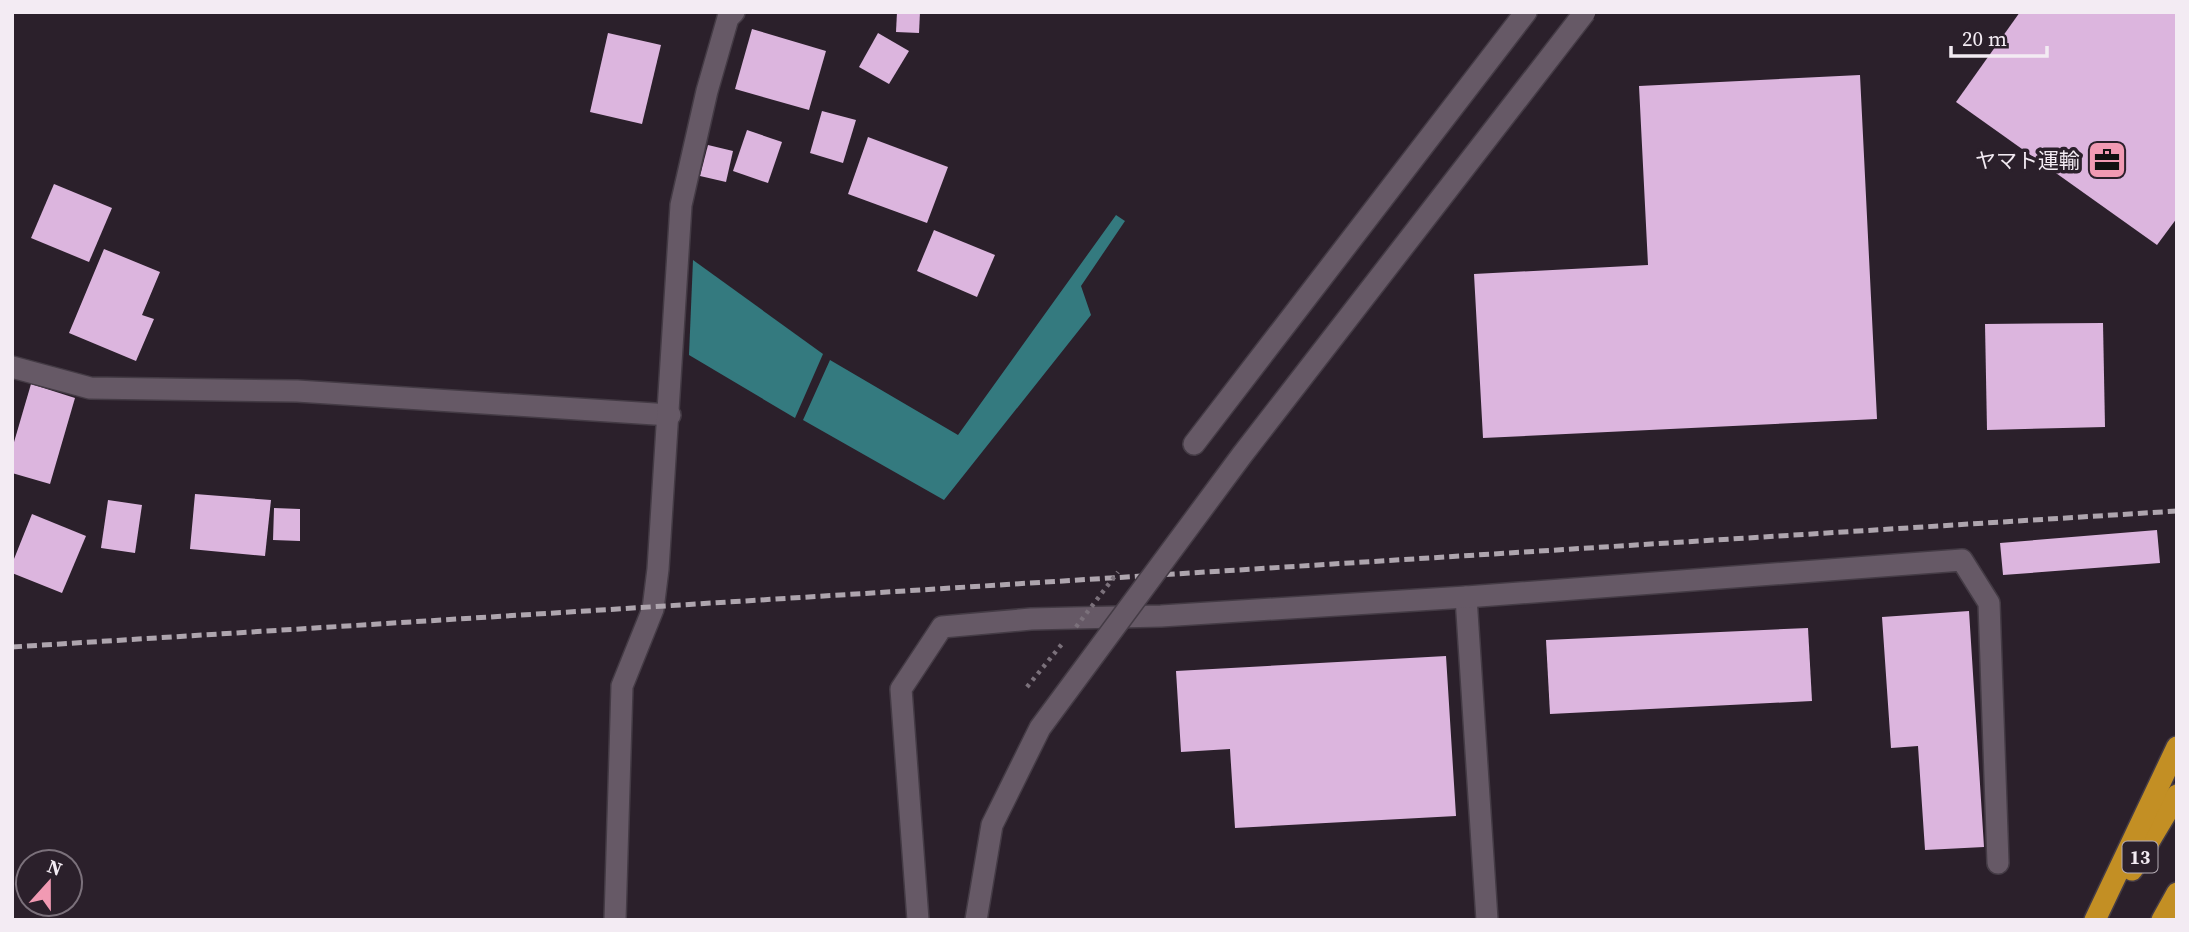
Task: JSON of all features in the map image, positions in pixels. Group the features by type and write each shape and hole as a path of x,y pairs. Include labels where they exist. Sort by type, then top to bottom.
{"highway":[{"path":"2095,920 2177,747"},
{"name":"13","path":"2103,920 2177,795"},
{"name":"13","path":"2162,920 2177,893"}],"street":[{"path":"615,920 622,685 653,609 670,415 681,205 706,91 728,18 734,12"},
{"path":"1194,444 1526,12"},
{"path":"976,920 992,825 1040,728 1242,455 1585,12"},
{"path":"12,367 90,388 297,391 670,415"},
{"path":"918,920 901,689 942,627 1031,619 1161,616 1466,597 1962,559 1989,603 1998,863"},
{"path":"1466,597 1487,920"}],"path":[{"path":"1027,687 1122,567"}],"water":[{"path":"1116,215 1125,221 1081,286 1091,315 944,500 803,420 830,360 958,435"},
{"path":"693,260 823,354 795,418 689,355"}],"building":[{"path":"897,12 920,12 919,33 896,32"},
{"name":"ヤマト運輸","path":"2020,12 2177,12 2177,218 2157,245 1956,102"},
{"path":"752,29 826,51 809,110 735,89"},
{"path":"608,33 661,45 642,124 590,112"},
{"path":"878,33 909,51 889,84 859,67"},
{"path":"1860,75 1877,419 1483,438 1474,274 1648,265 1639,86"},
{"path":"822,111 856,120 843,163 810,153"},
{"path":"747,130 782,142 768,183 733,171"},
{"path":"868,137 948,167 927,223 848,194"},
{"path":"708,145 733,151 726,182 700,176"},
{"path":"54,184 112,208 89,262 31,238"},
{"path":"934,230 995,255 977,297 917,271"},
{"path":"104,249 160,272 142,315 154,319 136,361 69,333"},
{"path":"2103,323 2105,427 1987,430 1985,324"},
{"path":"31,384 75,398 50,484 12,473 12,449"},
{"path":"195,494 271,500 265,556 190,549"},
{"path":"108,500 142,505 135,553 101,548"},
{"path":"274,508 300,509 300,541 273,540"},
{"path":"32,514 86,536 62,593 12,573 12,564"},
{"path":"2157,530 2160,563 2003,575 2000,543"},
{"path":"1969,611 1984,847 1925,850 1918,746 1891,748 1882,617"},
{"path":"1808,628 1812,701 1550,714 1546,640"},
{"path":"1446,656 1456,816 1235,828 1230,749 1181,752 1176,671"}],"railway":[{"path":"12,647 2177,511"}],"place":[{"name":"ヤマト運輸","path":"2107,160"}]}
